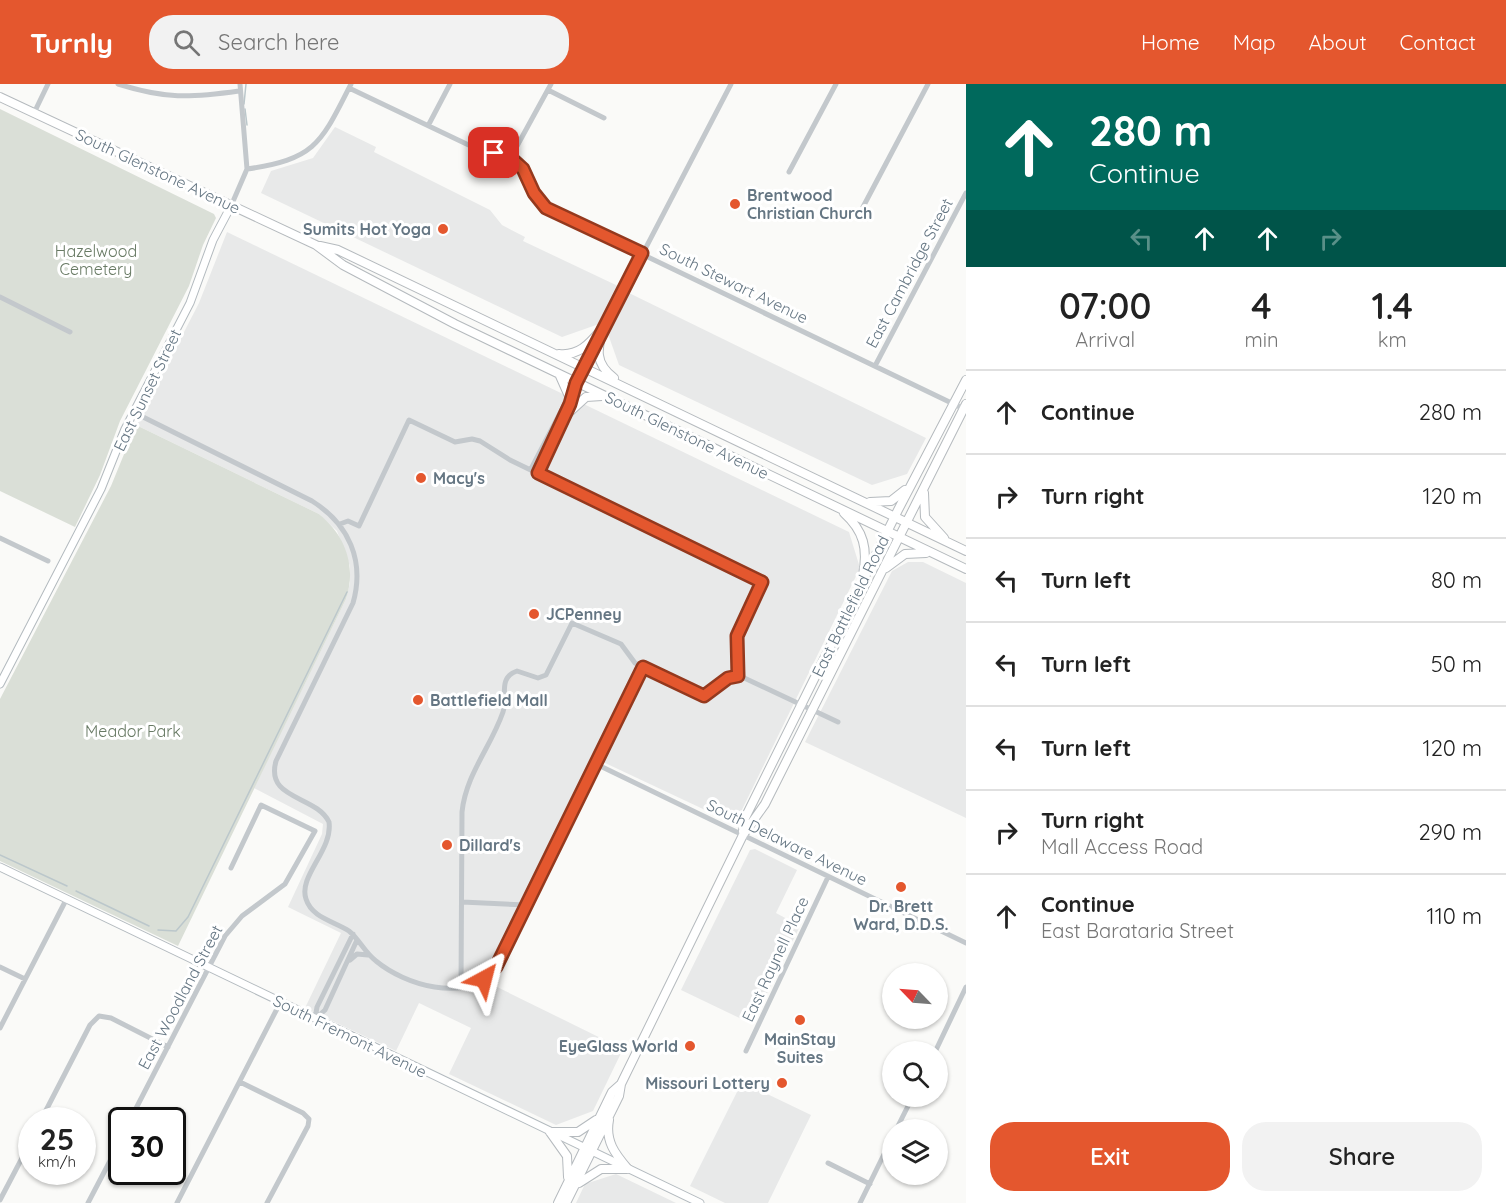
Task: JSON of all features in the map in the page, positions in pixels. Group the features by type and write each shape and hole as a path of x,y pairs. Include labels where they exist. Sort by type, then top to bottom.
{"main road":[{"name":"South Glenstone Avenue","path":"0,97 316,245 338,250 966,550"},
{"name":"East Sunset Street","path":"0,684 101,489 133,412 190,303 213,240 231,206"},
{"name":"South Glenstone Avenue","path":"316,245 343,265 455,324 966,569"},
{"path":"555,353 567,355 580,350 604,327"},
{"path":"604,327 597,350 599,360 608,374 629,389"},
{"path":"559,375 568,394"},
{"name":"East Battlefield Road","path":"742,835 746,818 861,584 966,380"},
{"path":"564,417 586,398 607,397"},
{"name":"East Battlefield Road","path":"558,1203 567,1181 619,1096 621,1084 742,835 765,804 965,407"},
{"path":"865,502 891,501 912,482"},
{"path":"925,485 922,501 925,517 947,542"},
{"path":"838,508 856,526 864,538 866,557 861,584"},
{"path":"880,575 893,561 905,554 921,552 937,555"},
{"name":"South Fremont Avenue","path":"0,867 700,1203"},
{"name":"East Battlefield Road","path":"566,1203 600,1114 612,1092 621,1084"},
{"path":"610,1113 609,1142 628,1169"},
{"path":"550,1132 578,1132 593,1123 600,1114"},
{"path":"550,1132 567,1156 567,1181"},
{"path":"573,1188 586,1176 601,1169 628,1169"}],"street":[{"path":"34,113 48,84"},
{"path":"118,84 148,93 190,98 239,87"},
{"path":"429,124 450,84"},
{"path":"538,473 564,417 576,383 731,84"},
{"path":"789,172 836,84"},
{"path":"863,207 928,84"},
{"path":"247,169 273,165 305,153 318,143 350,86 477,149 511,158 549,87 604,118"},
{"name":"East Sunset Street","path":"231,206 247,169 239,87"},
{"name":"South Stewart Avenue","path":"511,158 523,169 534,193 546,208 953,404 965,407"},
{"name":"East Cambridge Street","path":"876,366 896,322 966,193"},
{"path":"0,297 70,332"},
{"path":"531,469 568,394 576,383"},
{"path":"133,412 312,501 340,524 350,542 356,561 354,597 276,760 274,771 276,782 282,789 319,810 329,822 327,842 305,889 308,904 319,916 352,934 369,955 387,970 411,981 433,986 461,986 484,979 494,971 643,667"},
{"path":"340,524 348,521 359,526 409,420 455,442 472,439 480,441 538,473 762,582 737,636 739,676"},
{"path":"0,538 48,561"},
{"path":"461,986 464,793 503,712 503,687 508,677 517,671 538,678 546,675 574,622 621,644 633,662 704,696 728,678 739,676 838,722"},
{"name":"South Delaware Avenue","path":"596,764 966,943"},
{"name":"East Woodland Street","path":"137,1107 225,936 236,922 273,895 291,878 315,831 261,805 231,868"},
{"name":"East Raynell Place","path":"746,1052 828,877"},
{"path":"0,1028 66,900"},
{"path":"462,902 526,905"},
{"path":"315,1019 317,1007 352,934"},
{"path":"315,1019 325,1010 357,940"},
{"path":"347,964 357,954 369,955"},
{"path":"0,967 25,979"},
{"path":"940,1041 966,987"},
{"path":"177,1203 280,1003"},
{"path":"48,1107 90,1025 99,1016 111,1018 168,1047"},
{"path":"240,1082 303,1113 309,1119 308,1126 267,1203"},
{"path":"860,1203 882,1158"},
{"path":"828,1163 870,1184"},
{"path":"88,1203 108,1165"},
{"path":"0,1200 18,1166"}],"shaded area":[{"path":"335,127 376,147 374,152 490,210 502,225 525,237 523,241 618,286 599,324 562,337 261,193 271,171 313,158"},
{"name":"Battlefield Mall","path":"227,232 849,532 860,568 735,824 603,762 493,985 623,1049 593,1111 556,1125 449,1074 471,1028 419,1003 396,1051 305,1008 341,933 288,907 322,834 323,824 254,788 346,599 350,583 350,566 337,531 319,514 136,425 199,303"},
{"path":"629,293 926,438 907,474 872,485 619,365 608,334"},
{"path":"908,562 923,562 966,583 966,818 805,742 892,571"},
{"path":"755,849 797,870 776,913 800,926 752,1024 681,990 750,850"},
{"path":"742,1082 811,1115 768,1203 725,1203 690,1186"},
{"path":"616,1174 676,1203 576,1203 585,1184"}],"green space":[{"name":"Hazelwood Cemetery","path":"0,109 214,214 216,218 203,245 189,286 120,421 100,475 75,527 0,491"},
{"name":"Meador Park","path":"136,425 319,514 342,541 350,575 346,599 178,946 0,861 0,699 111,486"}],"waterway":[{"path":"244,104 246,84"},
{"path":"245,109 247,125"},
{"path":"158,930 176,931 188,917 347,592"},
{"path":"0,855 67,886"},
{"path":"76,891 149,926"}],"place":[{"name":"Brentwood Christian Church","path":"735,204"},
{"name":"Sumits Hot Yoga","path":"443,229"},
{"name":"Macy's","path":"421,478"},
{"name":"JCPenney","path":"534,614"},
{"name":"Battlefield Mall","path":"418,700"},
{"name":"Dillard's","path":"447,845"},
{"name":"Dr. Brett Ward, D.D.S.","path":"901,887"},
{"name":"MainStay Suites","path":"800,1020"},
{"name":"EyeGlass World","path":"690,1046"},
{"name":"Missouri Lottery","path":"782,1083"}],"route":[{"path":"484,979 496,967 643,667 704,696 728,678 738,676 735,644 737,636 762,582 538,473 574,395 576,383 642,253 546,208 534,193 523,169 511,158 494,153"}]}
